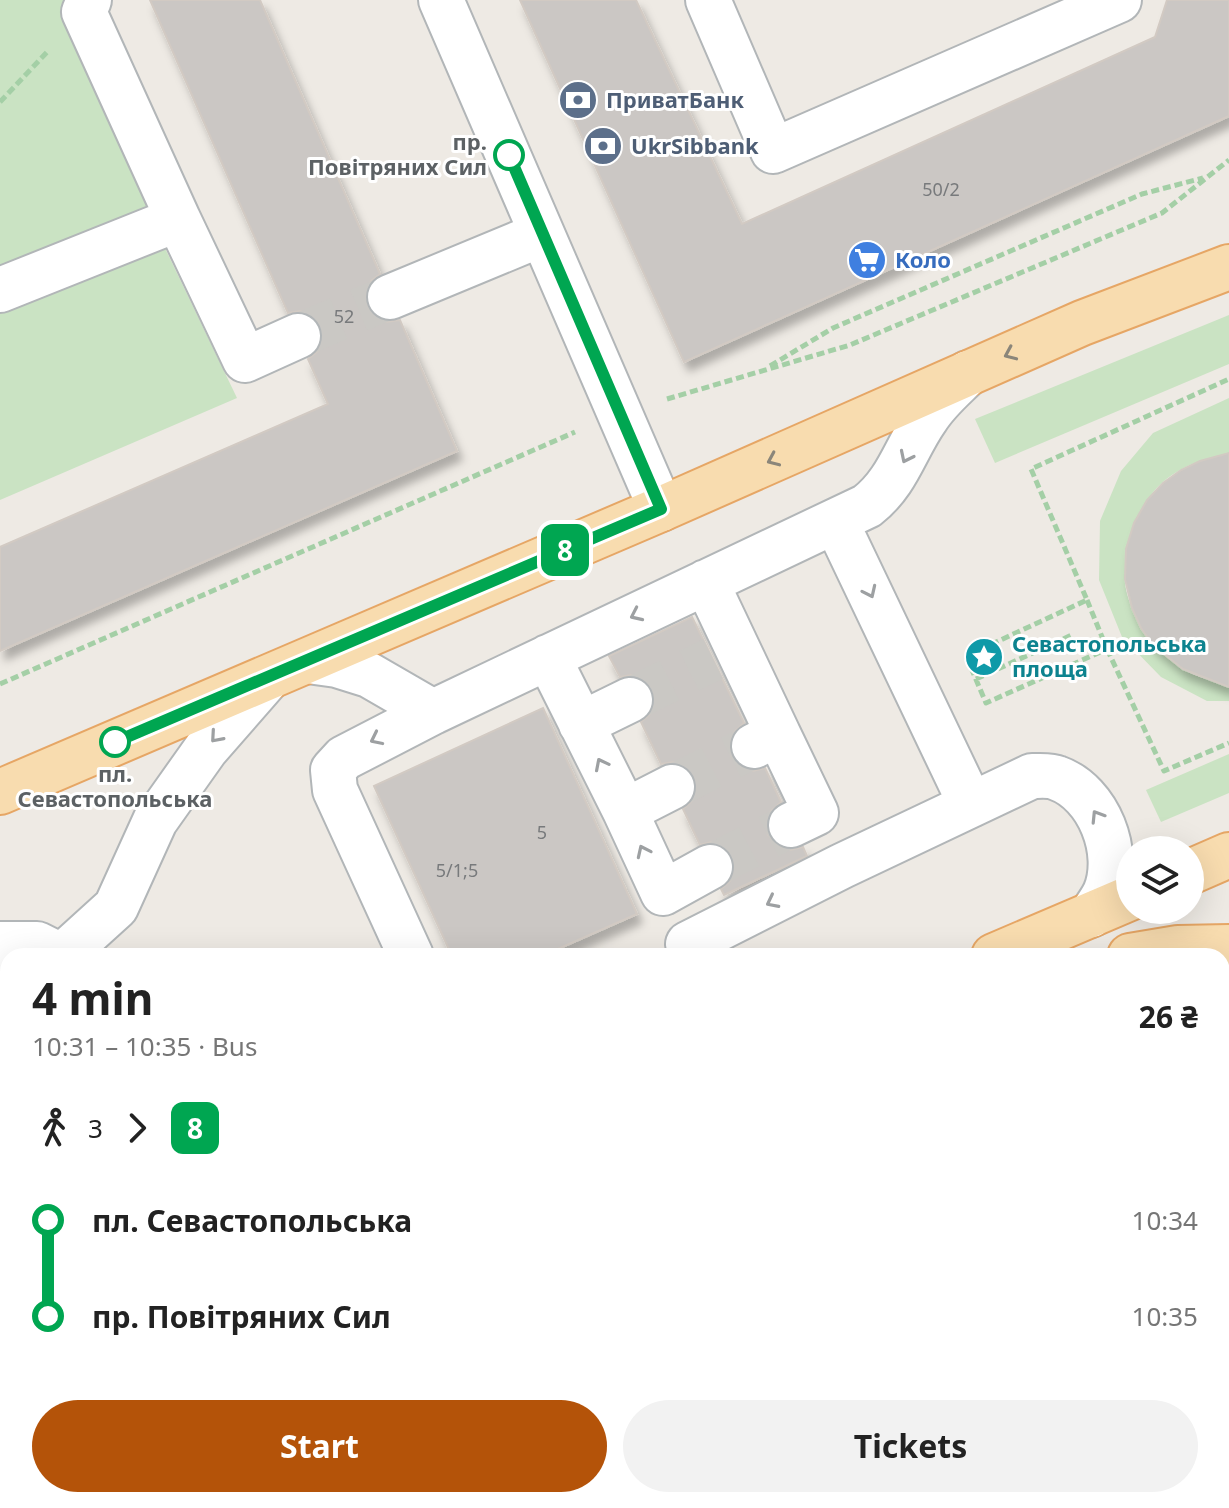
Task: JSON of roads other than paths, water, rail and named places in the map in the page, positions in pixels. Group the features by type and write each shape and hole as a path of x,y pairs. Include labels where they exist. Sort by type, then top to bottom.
{"main road":[{"path":"1082,323 1229,235"},
{"path":"0,792 661,509 1082,323 1229,267"},
{"path":"1204,866 1229,855"},
{"path":"1013,948 1111,906"},
{"path":"1178,948 1229,947"}],"street":[{"path":"441,0 661,509"},
{"path":"708,0 773,151 1119,0"},
{"path":"87,6 178,219 245,360 298,336"},
{"path":"0,290 178,219"},
{"path":"390,297 542,234"},
{"path":"407,948 335,790 333,770 355,750 867,506 883,494 900,471 925,420 968,373"},
{"path":"836,522 971,805"},
{"path":"706,582 725,654 766,740 804,819 842,866"},
{"path":"548,657 663,893 675,948"},
{"path":"308,661 337,665 369,675 433,712"},
{"path":"71,948 116,907 155,821 206,749 268,678"},
{"path":"581,724 630,700"},
{"path":"679,948 1032,776 1054,777 1075,787 1107,833 1110,858 1105,892 1111,906"},
{"path":"625,811 672,787"},
{"path":"663,893 710,867"},
{"path":"0,944 37,944 45,948"}],"tunnel":[{"path":"298,336 390,297"},
{"path":"630,700 713,659"},
{"path":"672,787 754,746"},
{"path":"710,867 791,825"}],"place":[{"name":"ПриватБанк","path":"578,100"},
{"name":"UkrSibbank","path":"603,146"},
{"name":"пр. Повітряних Сил","path":"509,155"},
{"name":"Коло","path":"867,260"},
{"name":"Севастопольська площа","path":"984,657"},
{"name":"пл. Севастопольська","path":"115,742"}]}
